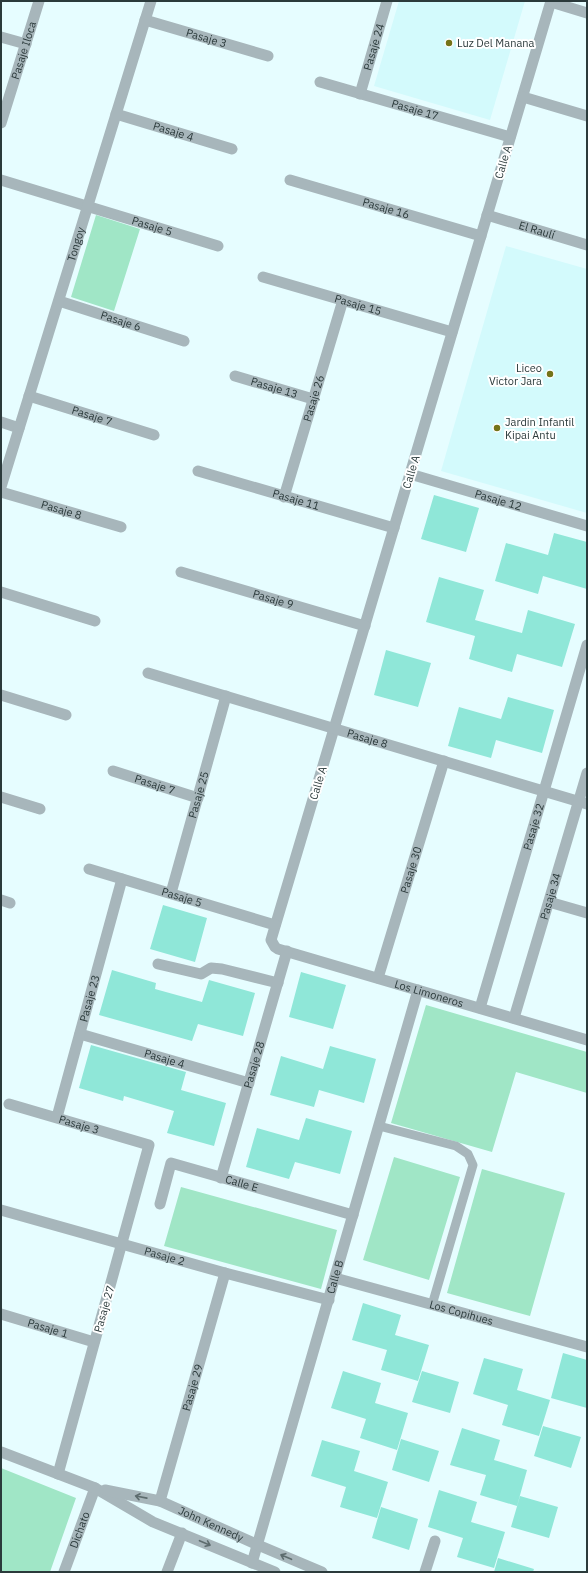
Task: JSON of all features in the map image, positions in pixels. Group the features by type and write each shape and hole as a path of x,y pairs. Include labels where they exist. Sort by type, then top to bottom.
{"street":[{"name":"Pasaje Iloca","path":"1,123 39,1"},
{"name":"Tongoy","path":"1,487 151,1"},
{"name":"Pasaje 24","path":"360,94 387,1"},
{"path":"551,2 587,13"},
{"name":"Calle A","path":"272,944 271,940 275,925 551,2"},
{"name":"Pasaje 3","path":"145,20 268,56"},
{"path":"1,37 26,44"},
{"name":"Pasaje 17","path":"320,82 510,137"},
{"path":"523,97 587,116"},
{"name":"Pasaje 4","path":"116,114 232,149"},
{"name":"Pasaje 5","path":"1,180 218,246"},
{"name":"Pasaje 16","path":"290,180 481,236"},
{"name":"El Raulí","path":"487,216 587,245"},
{"name":"Pasaje 15","path":"264,277 452,332"},
{"name":"Pasaje 26","path":"284,497 344,300"},
{"name":"Pasaje 6","path":"59,301 184,340"},
{"name":"Pasaje 13","path":"235,376 314,399"},
{"name":"Pasaje 7","path":"29,396 154,435"},
{"path":"1,422 19,428"},
{"name":"Pasaje 11","path":"198,471 394,528"},
{"name":"Pasaje 12","path":"410,474 587,526"},
{"name":"Pasaje 8","path":"1,492 121,527"},
{"name":"Pasaje 9","path":"181,572 364,626"},
{"path":"1,592 95,621"},
{"name":"Pasaje 32","path":"480,1008 587,645"},
{"name":"Pasaje 8","path":"148,673 583,803"},
{"path":"1,695 66,715"},
{"name":"Pasaje 25","path":"171,893 226,696"},
{"name":"Pasaje 30","path":"378,978 444,761"},
{"name":"Pasaje 7","path":"113,772 198,798"},
{"name":"Pasaje 34","path":"514,1018 549,902 583,803 587,773"},
{"path":"1,797 40,809"},
{"name":"Pasaje 5","path":"89,870 275,925"},
{"name":"Pasaje 23","path":"57,1118 122,879"},
{"path":"549,902 587,913"},
{"name":"Los Limoneros","path":"272,944 275,947 287,952 587,1040"},
{"name":"Pasaje 28","path":"221,1178 287,952"},
{"path":"158,964 201,974 211,968 222,969 278,983"},
{"name":"Calle B","path":"252,1563 418,990"},
{"name":"Pasaje 4","path":"80,1034 249,1083"},
{"name":"Pasaje 3","path":"9,1104 149,1145"},
{"name":"Pasaje 27","path":"58,1474 149,1145"},
{"name":"Calle E","path":"160,1204 171,1163 353,1215"},
{"name":"Pasaje 2","path":"1,1210 225,1273 329,1300"},
{"name":"Pasaje 29","path":"160,1501 225,1273"},
{"name":"Los Copihues","path":"335,1278 587,1348"},
{"name":"Pasaje 1","path":"1,1314 94,1342"},
{"name":"John Kennedy","path":"1,1452 95,1488 154,1522 274,1572"},
{"name":"John Kennedy","path":"95,1488 160,1501 322,1572"},
{"name":"Dichato","path":"64,1572 95,1488"},
{"path":"167,1572 182,1533"},
{"path":"425,1572 435,1541"}],"lane":[{"path":"379,1126 456,1146 468,1154 473,1165 432,1305"}],"shaded area":[{"name":"Luz Del Manana","path":"399,1 525,1 490,120 374,86"},
{"name":"Liceo Victor Jara","path":"506,246 587,269 587,513 441,471"}],"green space":[{"path":"96,215 140,229 114,311 71,297"},
{"path":"426,1005 587,1052 587,1093 516,1072 492,1152 391,1123"},
{"path":"394,1157 460,1177 429,1280 363,1260"},
{"path":"482,1169 565,1193 530,1316 447,1293"},
{"path":"181,1187 337,1230 321,1289 164,1246"},
{"path":"1,1468 76,1498 50,1572 1,1572"}],"building":[{"path":"434,495 479,508 466,552 421,539"},
{"path":"554,533 587,542 587,589 543,576 538,594 495,581 506,543 548,555"},
{"path":"439,577 484,590 475,620 522,633 528,610 575,624 562,667 517,654 512,672 469,659 475,636 426,622"},
{"path":"386,650 431,663 418,707 374,695"},
{"path":"508,697 554,710 542,753 496,740 491,758 448,746 459,707 501,719"},
{"path":"163,905 207,918 195,962 150,949"},
{"path":"112,970 156,983 155,989 202,1002 209,980 255,993 243,1036 198,1024 192,1041 99,1015"},
{"path":"301,972 346,985 333,1029 289,1017"},
{"path":"91,1045 186,1072 181,1090 226,1103 214,1146 167,1133 174,1111 124,1096 123,1101 79,1088"},
{"path":"330,1046 376,1059 364,1103 319,1090 314,1107 270,1095 281,1056 323,1069"},
{"path":"306,1118 352,1131 340,1174 295,1162 289,1179 246,1167 257,1128 299,1140"},
{"path":"363,1303 401,1315 395,1335 429,1345 418,1381 381,1370 387,1350 352,1340"},
{"path":"563,1353 587,1360 587,1408 551,1398"},
{"path":"484,1358 523,1369 517,1390 550,1400 539,1436 502,1425 508,1405 473,1394"},
{"path":"343,1371 381,1383 375,1403 408,1413 397,1450 360,1438 366,1419 331,1408"},
{"path":"422,1371 459,1382 450,1413 412,1402"},
{"path":"543,1426 581,1437 571,1468 534,1456"},
{"path":"462,1428 500,1440 494,1460 527,1470 517,1506 480,1495 486,1475 450,1465"},
{"path":"401,1439 439,1451 429,1482 392,1470"},
{"path":"322,1440 360,1451 354,1471 388,1482 377,1518 340,1507 346,1487 311,1476"},
{"path":"439,1490 477,1502 471,1522 505,1532 494,1568 457,1557 463,1538 428,1527"},
{"path":"520,1496 558,1507 549,1538 511,1527"},
{"path":"381,1507 418,1519 409,1550 372,1538"},
{"path":"498,1558 534,1569 533,1572 494,1572"}],"place":[{"name":"Luz Del Manana","path":"449,43"},
{"name":"Liceo Victor Jara","path":"550,374"},
{"name":"Jardin Infantil Kipai Antu","path":"497,428"}]}
